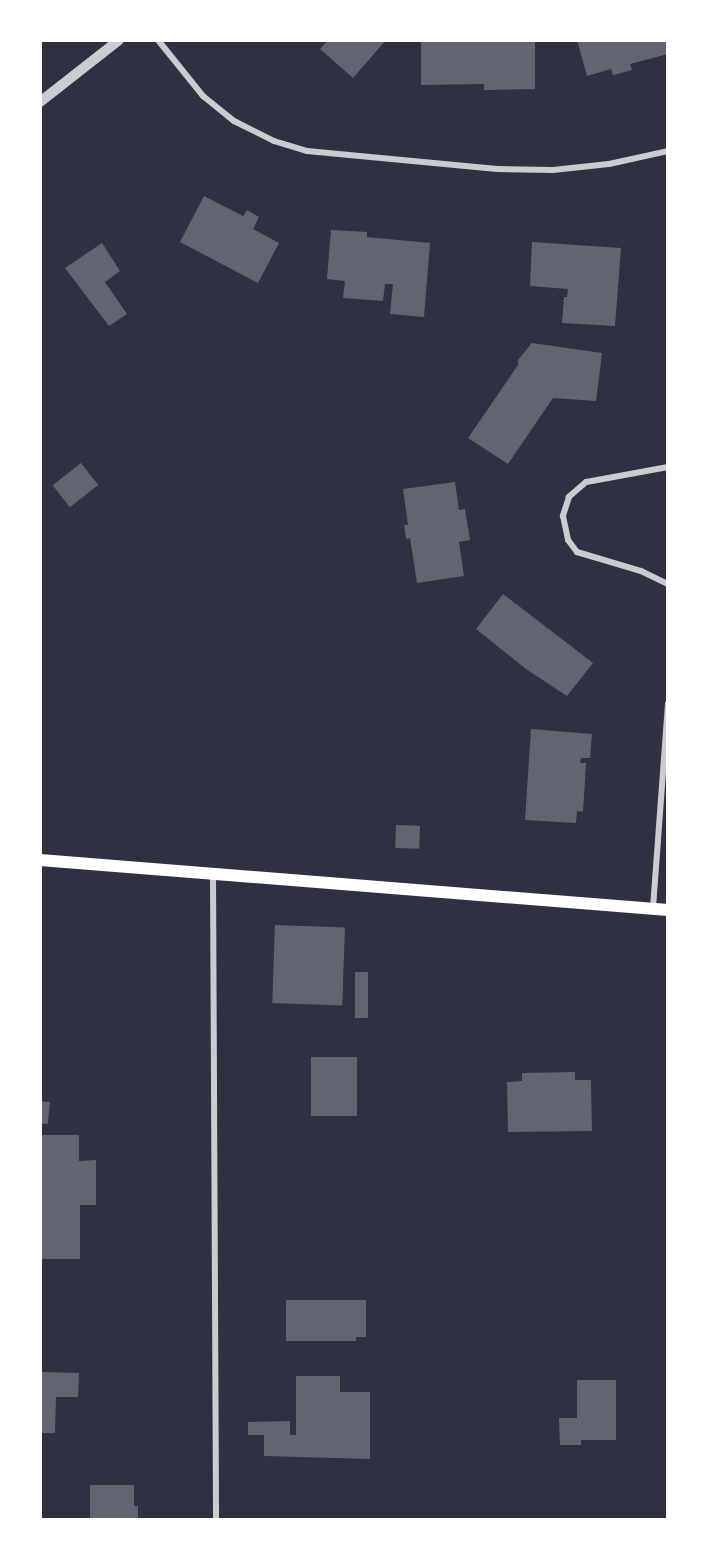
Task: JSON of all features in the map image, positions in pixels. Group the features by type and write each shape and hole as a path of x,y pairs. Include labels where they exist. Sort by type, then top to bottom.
{"main road":[{"path":"40,860 668,909"}],"street":[{"path":"40,102 118,40"},
{"path":"158,40 202,96 234,121 274,141 307,151 497,169 553,170 609,164 668,151"},
{"path":"668,467 586,482 569,497 563,516 568,540 577,552 641,571 668,584"},
{"path":"653,908 668,704"},
{"path":"213,873 216,1520"}],"building":[{"path":"328,40 386,40 353,78 320,49"},
{"path":"421,40 535,41 535,89 484,90 484,84 421,85"},
{"path":"577,40 668,40 668,54 630,64 632,70 613,75 611,69 587,76"},
{"path":"204,196 243,216 247,210 259,217 253,229 279,243 258,283 180,242"},
{"path":"331,230 367,232 367,237 430,243 424,317 390,314 393,284 385,284 383,301 343,298 345,281 327,279"},
{"path":"532,242 621,248 615,326 562,323 564,297 567,297 568,289 530,286"},
{"path":"102,243 120,271 105,282 127,314 109,326 65,268"},
{"path":"532,343 602,353 596,401 553,398 508,464 468,438 518,365 518,360"},
{"path":"81,463 98,485 70,507 53,485"},
{"path":"455,482 459,510 465,509 470,540 459,542 464,576 417,583 410,538 406,539 404,525 408,525 403,489"},
{"path":"503,594 593,663 567,696 526,669 476,629"},
{"path":"531,729 592,734 590,758 581,758 580,763 586,763 583,812 577,811 576,823 525,820"},
{"path":"396,825 420,826 419,849 395,848"},
{"path":"275,925 345,927 342,1005 272,1003"},
{"path":"355,972 368,972 368,1018 355,1018"},
{"path":"311,1057 357,1057 357,1116 311,1116"},
{"path":"575,1072 575,1080 591,1080 592,1131 508,1132 507,1082 522,1081 522,1073"},
{"path":"40,1101 50,1102 48,1124 40,1123"},
{"path":"40,1135 79,1135 79,1161 96,1160 96,1205 80,1205 80,1259 40,1259"},
{"path":"286,1300 366,1300 366,1337 356,1337 356,1341 286,1341"},
{"path":"40,1372 79,1373 78,1397 56,1397 55,1433 40,1433"},
{"path":"296,1376 340,1376 340,1392 370,1392 370,1459 264,1456 264,1435 248,1435 248,1422 290,1421 290,1435 296,1435"},
{"path":"577,1380 616,1380 616,1440 581,1440 581,1445 560,1445 559,1418 577,1418"},
{"path":"90,1485 134,1485 134,1506 138,1506 138,1520 90,1520"}]}
